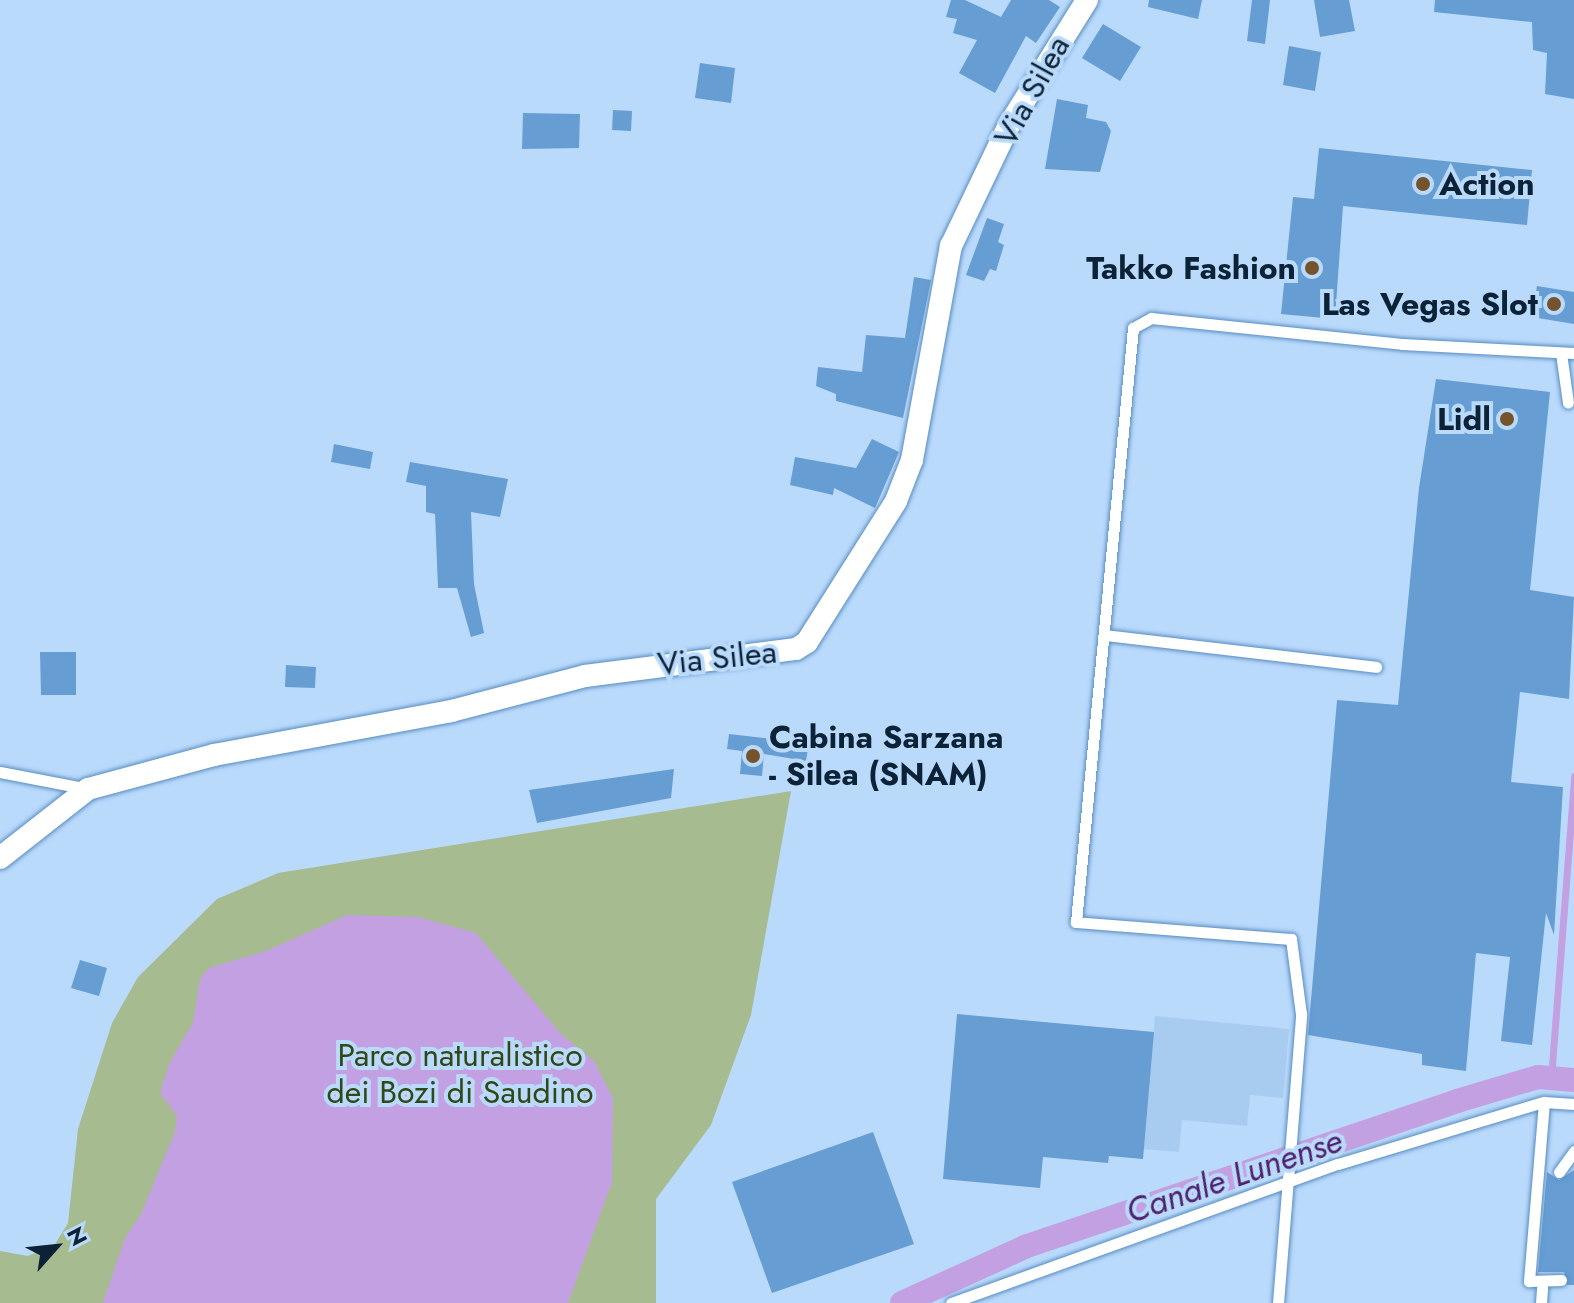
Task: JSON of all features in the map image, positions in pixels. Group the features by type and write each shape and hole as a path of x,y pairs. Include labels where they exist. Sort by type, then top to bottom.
{"street":[{"name":"Via Silea","path":"0,858 88,789 214,755 451,711 585,676 796,649 807,642 896,501 912,460 951,246 1009,125 1087,0"}],"lane":[{"path":"1278,1303 1301,1014 1291,939 1076,922 1133,328 1139,321 1574,353"},
{"path":"1561,353 1568,403"},
{"path":"1105,635 1376,667"},
{"path":"0,772 88,789"},
{"path":"951,1303 1287,1183 1544,1102 1574,1104"},
{"path":"1544,1102 1529,1281 1561,1280"},
{"path":"1559,1172 1574,1151"},
{"path":"1541,1303 1542,1287"}],"shaded area":[{"path":"347,915 418,917 476,933 561,1034 594,1061 613,1098 612,1182 568,1303 103,1303 125,1238 141,1214 175,1132 177,1116 160,1093 170,1062 193,1023 200,979 209,968 266,951"},
{"path":"1155,1016 1289,1029 1283,1098 1250,1095 1247,1126 1182,1120 1179,1152 1143,1149"}],"green space":[{"name":"Parco naturalistico dei Bozi di Saudino","path":"791,791 751,1015 711,1125 656,1199 656,1303 0,1303 0,1251 28,1256 55,1244 68,1223 78,1129 112,1023 138,977 217,899 278,873"}],"building":[{"path":"951,0 965,0 1001,17 1011,0 1049,0 1060,7 1036,43 1026,36 995,93 959,73 977,40 953,33 957,19 946,17"},
{"path":"1149,0 1202,0 1198,19 1148,7"},
{"path":"1252,0 1270,0 1265,44 1247,41"},
{"path":"1314,0 1349,0 1355,31 1320,37"},
{"path":"1435,0 1574,0 1574,99 1545,94 1547,53 1533,50 1532,22 1434,12"},
{"path":"1103,24 1141,47 1120,81 1082,58"},
{"path":"1289,46 1321,52 1315,91 1283,85"},
{"path":"700,63 735,68 731,103 695,98"},
{"path":"1057,99 1088,105 1086,118 1106,122 1111,131 1100,172 1045,169"},
{"path":"613,110 632,111 631,131 612,130"},
{"path":"523,113 580,114 579,148 522,149"},
{"name":"Action","path":"1319,148 1532,170 1527,225 1343,206 1335,319 1281,314 1293,197 1314,199"},
{"path":"987,218 1004,224 998,242 1004,245 996,271 990,269 984,281 966,275"},
{"path":"914,277 931,280 903,418 836,401 836,394 816,386 818,367 862,372 866,335 905,338"},
{"name":"Las Vegas Slot","path":"1537,286 1574,292 1574,324 1532,317"},
{"path":"1436,379 1550,392 1530,590 1574,597 1569,699 1520,692 1511,782 1563,787 1554,935 1546,913 1532,1045 1501,1041 1510,957 1476,953 1466,1071 1422,1065 1422,1054 1308,1035 1337,700 1398,705 1419,488"},
{"path":"872,439 899,452 875,508 834,488 833,495 790,485 795,457 856,468"},
{"path":"334,444 373,452 370,469 331,462"},
{"path":"410,462 508,479 500,517 471,512 474,584 484,633 471,637 457,588 438,588 435,514 426,512 426,486 406,482"},
{"path":"40,652 76,652 76,695 41,695"},
{"path":"286,665 316,667 315,688 285,687"},
{"path":"729,734 809,743 806,761 764,754 762,776 740,774 742,751 727,749"},
{"path":"674,769 671,798 537,823 529,790"},
{"path":"80,960 107,968 99,996 71,988"},
{"path":"957,1014 1154,1032 1143,1159 1109,1156 1108,1163 1043,1157 1040,1188 943,1179"},
{"path":"873,1132 914,1244 772,1293 732,1182"},
{"path":"1574,1170 1574,1285 1567,1285 1564,1272 1538,1272 1547,1172 1559,1180"}],"waterway":[{"path":"1551,1078 1574,776"},
{"name":"Canale Lunense","path":"902,1303 1027,1246 1457,1101 1538,1077 1574,1080"}],"place":[{"name":"Action","path":"1423,184"},
{"name":"Takko Fashion","path":"1312,268"},
{"name":"Las Vegas Slot","path":"1554,304"},
{"name":"Lidl","path":"1507,419"},
{"name":"Cabina Sarzana - Silea (SNAM)","path":"753,756"}]}
